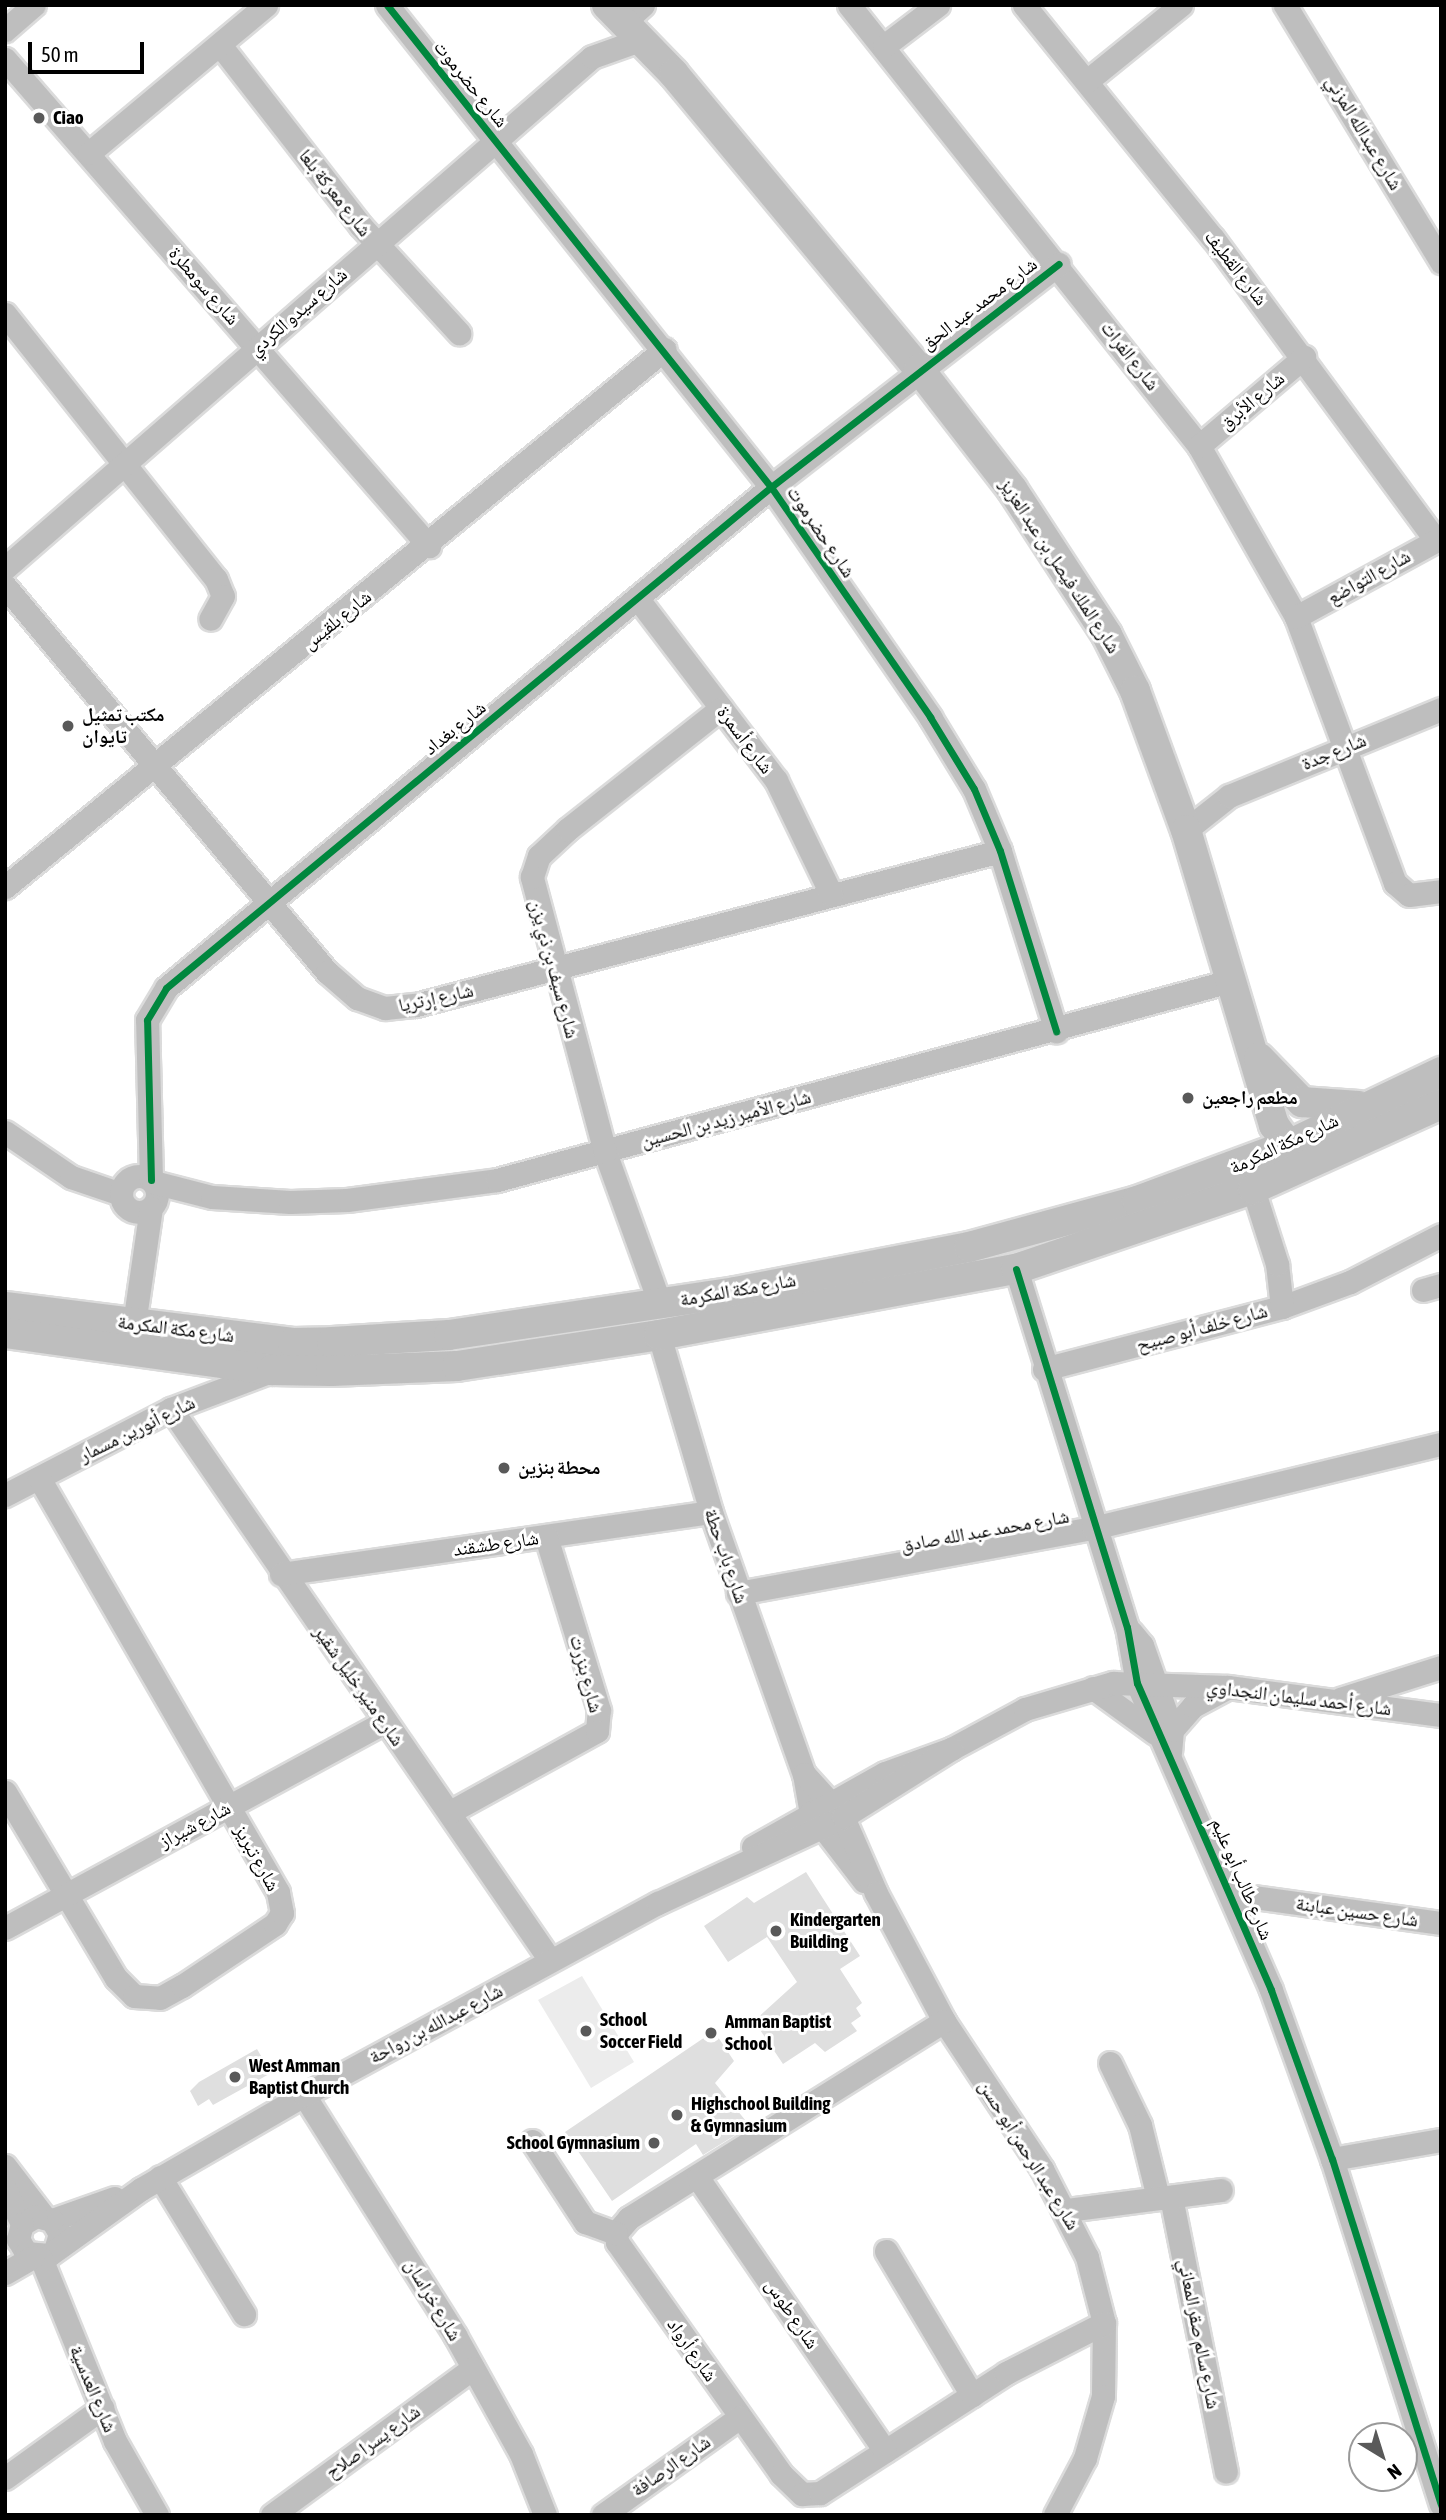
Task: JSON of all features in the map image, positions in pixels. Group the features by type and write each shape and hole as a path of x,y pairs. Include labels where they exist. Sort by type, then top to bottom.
{"main road":[{"name":"شارع الملك فيصل بن عبد العزيز","path":"625,14 919,369 1012,489 1107,635 1135,691 1186,830 1230,981 1257,1056 1270,1114 1286,1146 1307,1166"},
{"path":"1257,1056 1302,1102 1365,1105"},
{"path":"1212,1177 1255,1133 1260,1108 1257,1056"},
{"name":"شارع مكة المكرمة","path":"5,1307 292,1343 449,1335 660,1304 969,1247 1212,1177 1286,1146 1365,1105 1441,1072"},
{"name":"شارع مكة المكرمة","path":"5,1333 272,1370 457,1366 659,1335 1016,1269 1254,1189 1441,1104"}],"street":[{"path":"5,30 34,5"},
{"path":"89,153 265,5"},
{"name":"شارع حضرموت","path":"387,5 665,349 771,487 930,717 974,789 1000,850 1056,1031"},
{"name":"شارع الفرات","path":"849,5 1059,264 1199,446 1296,617 1345,747"},
{"path":"884,46 938,5"},
{"name":"شارع القطيف","path":"1024,5 1304,357 1438,539"},
{"path":"1087,81 1181,5"},
{"name":"شارع عبدالله المزني","path":"1285,5 1441,262"},
{"name":"شارع سيدو الكردي","path":"592,57 625,14"},
{"name":"شارع سيدو الكردي","path":"5,568 592,57 625,14"},
{"name":"شارع معركة بلعا","path":"220,45 376,245 459,333"},
{"name":"شارع سومطرة","path":"5,59 429,546"},
{"name":"شارع محمد عبد الحق","path":"919,369 1059,264"},
{"path":"5,314 127,462 221,589 221,604 210,619"},
{"name":"شارع بلقيس","path":"9,875 159,765 429,546 665,349"},
{"name":"شارع الأبرق","path":"1199,446 1304,357"},
{"name":"شارع بغداد","path":"134,1324 141,1257 148,1125 149,1010 166,988 269,899 919,369"},
{"name":"شارع التواضع","path":"1296,617 1438,539"},
{"name":"شارع إرتريا","path":"5,586 159,765 345,991 385,1008 557,969 1000,850"},
{"name":"شارع أسمرة","path":"638,599 722,708 792,806 831,894"},
{"name":"شارع سيف بن ذي يزن","path":"660,1304 605,1152 557,969 533,890 533,866 539,856 722,708"},
{"name":"شارع جدة","path":"1186,830 1229,796 1441,709"},
{"path":"1345,747 1399,889 1415,896 1441,891"},
{"name":"شارع جدة","path":"1175,802 1229,796"},
{"name":"شارع الأمير زيد بن الحسين","path":"5,1132 71,1177 143,1193 290,1202 424,1191 544,1170 1230,981"},
{"name":"شارع خلف أبو صبيح","path":"1044,1368 1282,1307 1277,1264 1254,1189"},
{"path":"1282,1307 1350,1282 1441,1235"},
{"name":"شارع طالب أبو عليم","path":"1016,1269 1093,1528 1127,1627 1142,1645 1147,1683 1166,1738 1231,1894 1332,2159 1441,2504"},
{"name":"شارع باب حطة","path":"659,1335 710,1512 738,1593 804,1774 827,1814"},
{"name":"شارع أنورين مسمار","path":"5,1495 171,1409 272,1370"},
{"name":"شارع منير خليل شقير","path":"171,1409 281,1574 450,1812 550,1961"},
{"name":"شارع محمد عبد الله صادق","path":"738,1593 1093,1528 1441,1444"},
{"name":"شارع تبريز","path":"5,1792 116,1978 134,1996 160,1998 182,1986 275,1924 282,1913 278,1892 39,1478"},
{"name":"شارع طشقند","path":"281,1574 710,1512"},
{"name":"شارع بنزرت","path":"450,1812 597,1731 599,1710 546,1537"},
{"path":"1333,1701 1441,1667"},
{"name":"شارع عبدالله بن رواحة","path":"29,2246 150,2183 304,2095 550,1961 827,1814 916,1759 951,1749 1025,1709 1093,1688 1147,1683"},
{"name":"شارع أحمد سليمان النجداوي","path":"1147,1683 1228,1688 1441,1715"},
{"path":"1093,1688 1166,1738 1193,1706 1228,1688"},
{"name":"شارع شيراز","path":"5,1928 384,1722"},
{"name":"شارع عبد الرحمن أبو حسن","path":"827,1814 876,1893 944,2021 1067,2210 1087,2257 1104,2323 1097,2420 1055,2515"},
{"name":"شارع حسين عبابنة","path":"1231,1894 1441,1923"},
{"path":"532,2141 585,2222 620,2243 629,2218 698,2178 944,2021"},
{"name":"شارع سالم صقر المعاني","path":"1110,2063 1140,2125 1164,2197 1226,2472"},
{"name":"شارع خراسان","path":"304,2095 473,2368 522,2454 545,2515"},
{"path":"1332,2159 1441,2140"},
{"path":"5,2166 60,2234 29,2246 5,2189"},
{"name":"شارع طوس","path":"698,2178 886,2451"},
{"path":"150,2183 244,2314"},
{"name":"شارع عبدالله بن رواحة","path":"5,2273 29,2246 48,2218 150,2183"},
{"path":"1067,2210 1221,2190"},
{"name":"شارع أرواد","path":"620,2243 740,2417 802,2494 820,2493 1044,2351 1104,2323"},
{"name":"شارع العدسية","path":"29,2246 130,2474 157,2515"},
{"path":"886,2251 972,2395"},
{"name":"شارع يسرا صلاح","path":"272,2515 473,2368"},
{"path":"5,2477 102,2409"},
{"name":"شارع الرصافة","path":"603,2515 740,2417"}],"shaded area":[{"name":"School Soccer Field","path":"582,1976 634,2062 591,2088 538,2000"}],"building":[{"name":"Kindergarten Building","path":"806,1872 860,1956 840,1969 862,2003 856,2008 861,2016 851,2023 857,2031 825,2052 815,2043 783,2064 754,2021 797,1982 767,1937 728,1962 704,1926 747,1897 754,1903"},
{"name":"Highschool Building & Gymnasium","path":"714,2031 734,2061 715,2083 750,2126 703,2155 696,2144 612,2201 565,2132"},
{"name":"West Amman Baptist Church","path":"257,2049 271,2073 213,2105 209,2099 198,2106 190,2091 199,2082"}],"cycle path":[{"path":"387,5 771,487 930,717 974,789 1000,851 1056,1031"},
{"path":"151,1180 147,1020 166,988 771,487 1059,264"},
{"path":"1016,1269 1127,1627 1137,1683 1271,1990 1332,2159 1441,2504"}],"place":[{"name":"Ciao","path":"39,118"},
{"name":"مكتب تمثيل تايوان","path":"68,726"},
{"name":"مطعم راجعين","path":"1188,1098"},
{"name":"محطة بنزين","path":"504,1468"},
{"name":"Kindergarten Building","path":"776,1931"},
{"name":"School Soccer Field","path":"586,2031"},
{"name":"Amman Baptist School","path":"711,2033"},
{"name":"West Amman Baptist Church","path":"235,2077"},
{"name":"Highschool Building & Gymnasium","path":"677,2115"},
{"name":"School Gymnasium","path":"654,2143"}]}
